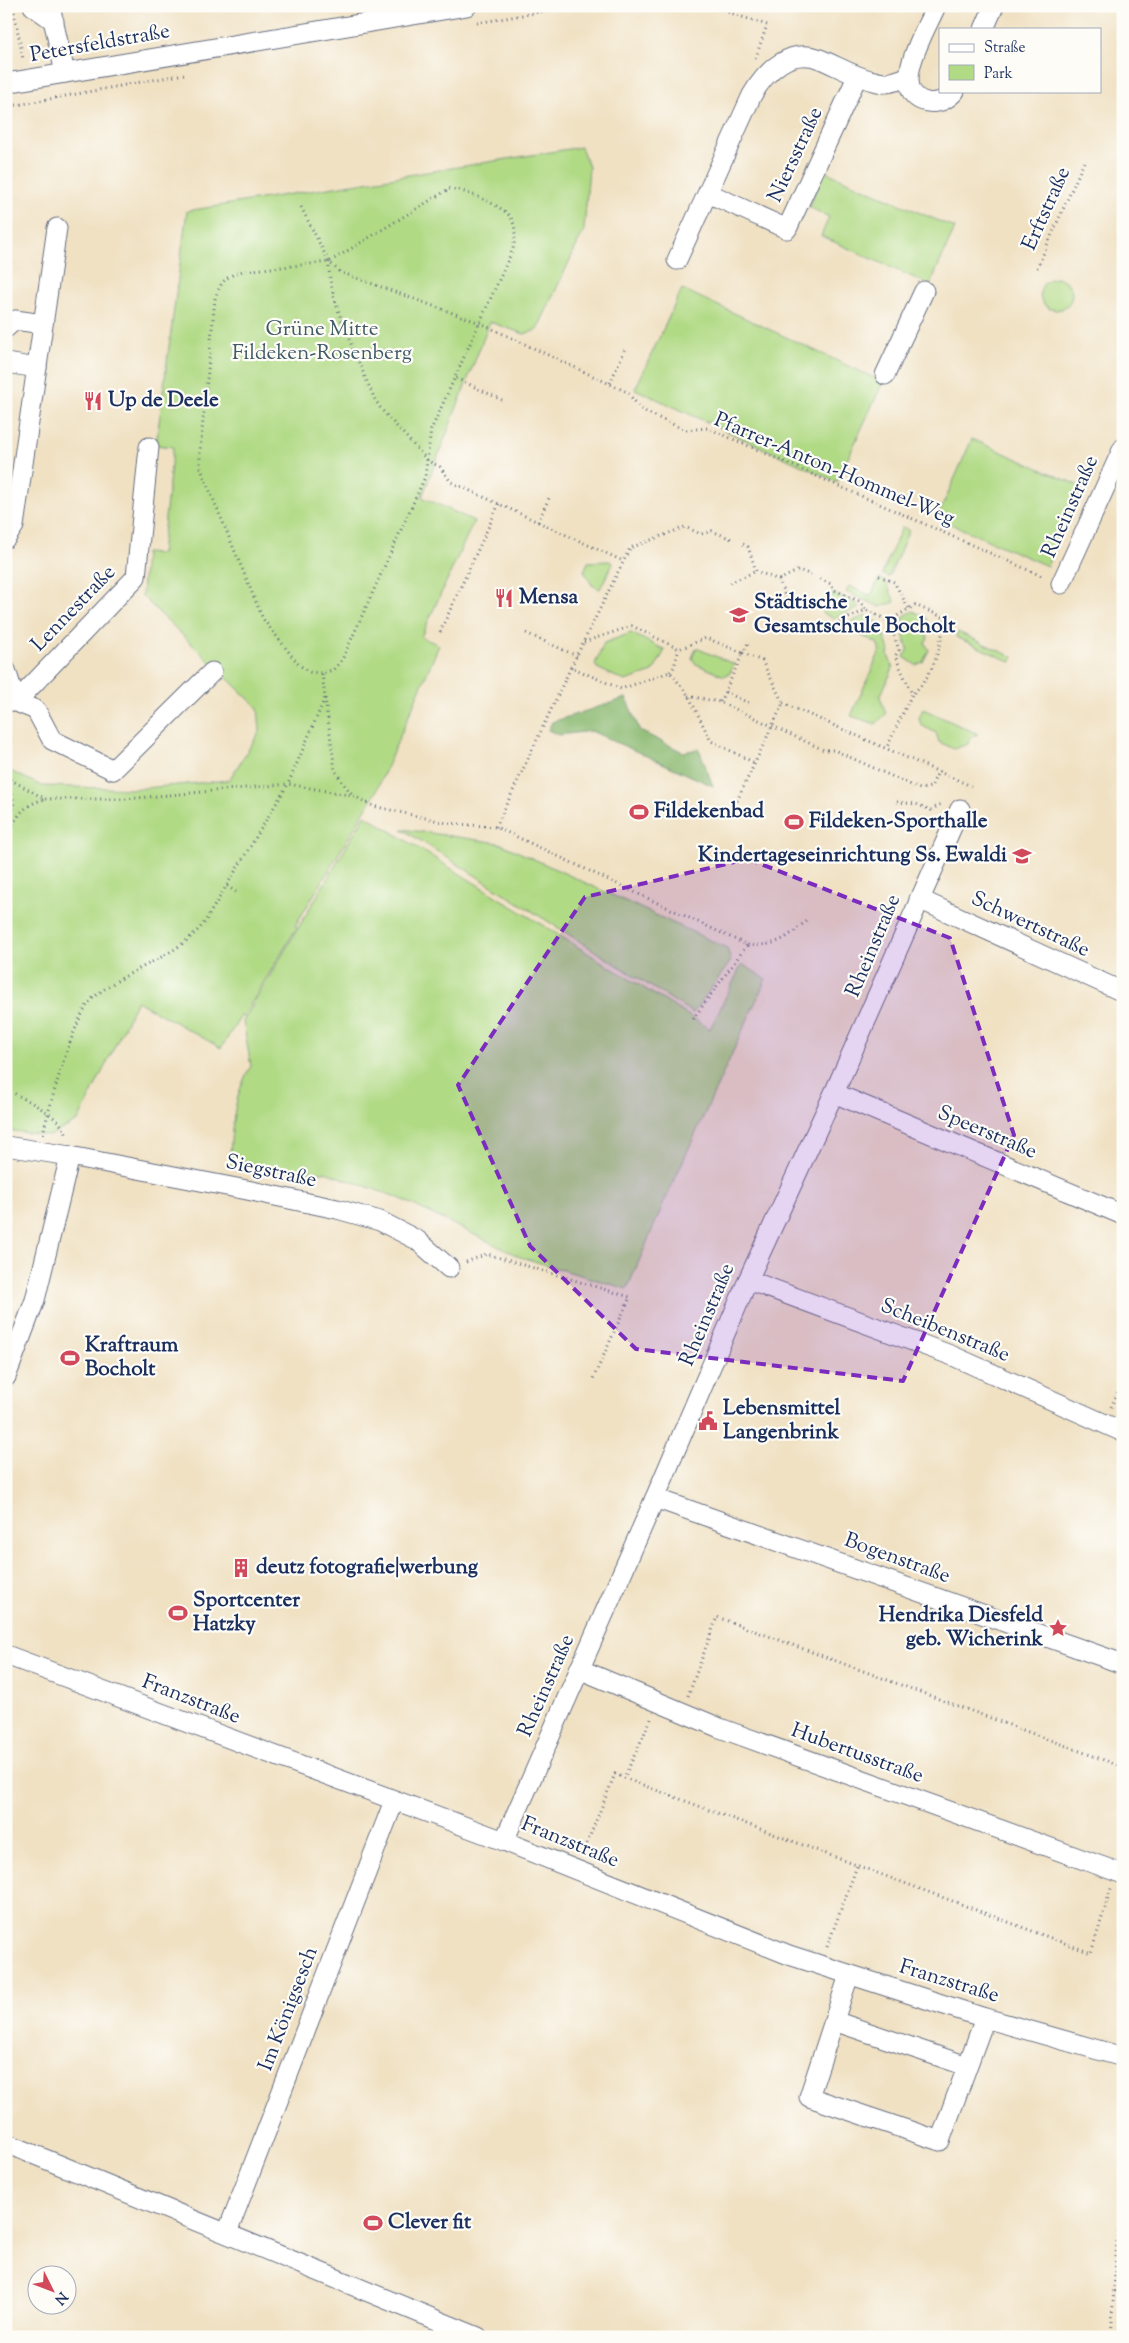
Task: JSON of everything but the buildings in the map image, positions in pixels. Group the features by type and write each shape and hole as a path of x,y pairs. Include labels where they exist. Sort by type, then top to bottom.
{"street":[{"path":"33,6 52,14 65,73"},
{"name":"Petersfeldstraße","path":"6,83 465,6"},
{"path":"936,6 910,65 908,77 914,95 922,101 933,103 942,101 954,92"},
{"path":"984,28 994,6"},
{"path":"677,260 752,95 767,73 790,58 804,56 818,58 857,77 886,83 908,77"},
{"name":"Niersstraße","path":"708,193 787,229 857,77"},
{"path":"6,538 14,526 57,228"},
{"path":"886,375 924,291"},
{"path":"6,328 15,320 43,324"},
{"path":"6,363 37,368"},
{"name":"Lennestraße","path":"16,702 136,577 149,447"},
{"name":"Rheinstraße","path":"1061,584 1123,448"},
{"path":"6,670 16,702 36,710 52,740 113,770 212,672"},
{"name":"Rheinstraße","path":"504,1841 655,1498 748,1280 834,1093 919,899 952,806"},
{"name":"Schwertstraße","path":"919,899 1123,992"},
{"name":"Speerstraße","path":"834,1093 1123,1215"},
{"name":"Siegstraße","path":"6,1146 70,1156 337,1208 380,1221 417,1240 449,1268"},
{"path":"6,1377 35,1300 70,1156"},
{"name":"Scheibenstraße","path":"748,1280 953,1356 1123,1432"},
{"name":"Bogenstraße","path":"655,1498 1123,1664"},
{"name":"Franzstraße","path":"6,1655 394,1802 504,1841 820,1966 984,2018 1123,2057"},
{"name":"Hubertusstraße","path":"579,1669 682,1712 1119,1873"},
{"name":"Im Königsesch","path":"227,2234 394,1802"},
{"path":"849,1975 809,2097 940,2141 984,2018"},
{"path":"834,2021 967,2066"},
{"path":"6,2143 478,2337"}],"path":[{"path":"12,6 23,59"},
{"path":"709,6 767,25 754,58 767,73"},
{"name":"Erftstraße","path":"1037,268 1084,162"},
{"path":"450,189 458,189 502,209 512,219 516,233 513,249 480,322 431,430 425,477 342,660 334,670 322,673 310,672 299,665 263,619 204,477 200,458 215,299 220,284 229,275 243,271 329,262 450,189"},
{"name":"Pfarrer-Anton-Hommel-Weg","path":"301,207 329,262 340,272 480,322 610,383 627,392 642,410 685,430 708,428 1061,584"},
{"path":"329,262 328,274 333,293 374,398 381,409 428,461 440,467 451,482 623,561"},
{"path":"610,383 625,349"},
{"path":"456,378 502,400"},
{"path":"538,522 549,498"},
{"path":"440,632 499,504"},
{"path":"496,826 583,642 630,548 685,527 701,534 712,531 734,540"},
{"path":"743,544 748,547 756,571"},
{"path":"730,583 756,571 779,580 799,570 811,575"},
{"path":"879,576 894,582 909,609"},
{"path":"820,579 831,584 834,590 860,601 866,610 889,621 899,650 895,656 912,694"},
{"path":"779,580 790,610"},
{"path":"886,749 912,694 923,685 940,650 945,618 915,605 889,621"},
{"path":"835,624 866,610"},
{"path":"583,642 632,626 679,649 706,638 762,661 782,703 971,786"},
{"path":"526,633 577,656"},
{"path":"720,702 748,643"},
{"path":"571,668 621,689 670,672 674,667 679,649"},
{"path":"670,672 688,696 710,741 755,763"},
{"path":"322,673 335,770 354,796"},
{"path":"725,692 751,704"},
{"path":"688,696 720,702 824,750 834,750 920,788 931,786 938,772"},
{"path":"48,1113 85,1007 104,990 193,935 204,922 288,784 325,698"},
{"path":"737,800 782,703"},
{"path":"6,778 45,799"},
{"path":"6,778 14,802 7,832"},
{"path":"7,832 20,810 30,803 45,799 126,799 288,784 354,796 373,806 446,823 496,826 747,945 766,946 788,938 809,918"},
{"path":"897,802 916,804 931,810 952,806"},
{"path":"227,886 236,892"},
{"path":"693,1019 747,945"},
{"path":"6,1089 48,1113 66,1133 70,1156"},
{"path":"449,1268 487,1254 630,1297 593,1379"},
{"path":"1104,1424 1123,1381"},
{"path":"682,1712 717,1617 1123,1767"},
{"path":"624,1778 658,1702"},
{"path":"576,1870 615,1774 857,1866 1092,1952 1119,1873 1123,1846"},
{"path":"820,1966 857,1866"},
{"path":"1111,2337 1117,2241 1123,2209"}],"highlighted area":[{"path":"748,859 950,938 1014,1135 903,1381 636,1349 530,1246 458,1085 585,897"}],"green space":[{"name":"Grüne Mitte Fildeken-Rosenberg","path":"581,147 589,167 584,230 537,330 524,334 490,322 422,497 474,521 421,637 439,645 376,792 295,926 297,927 243,1017 241,1016 221,1048 137,1001 78,1121 49,1136 6,1130 6,769 42,786 135,789 229,780 260,731 258,708 142,596 145,553 161,554 173,447 156,445 187,211"},
{"path":"824,171 955,228 930,285 821,236 829,217 809,207"},
{"path":"1056,278 1062,279 1067,283 1071,288 1071,300 1067,305 1062,309 1056,310 1050,309 1045,305 1041,300 1040,294 1041,288 1045,283 1050,279"},
{"path":"682,289 883,382 837,482 635,389"},
{"path":"972,439 1082,487 1047,566 937,518"},
{"path":"902,527 909,530 889,577 882,574"},
{"path":"609,561 613,563 600,589 592,585 584,571 588,562"},
{"path":"879,578 886,582 895,602 880,607 846,592 849,586 869,595 872,594"},
{"path":"832,593 856,603 859,608 833,618 822,613"},
{"path":"913,611 926,617 929,624 926,631 928,638 925,643 929,650 923,662 916,665 904,657 908,649 900,625 904,616"},
{"path":"865,616 880,623 893,668 880,697 886,714 876,724 851,716 880,651 877,643 841,626"},
{"path":"958,632 1013,657 1011,662 956,637"},
{"path":"631,633 665,650 653,672 625,681 597,668 595,664 604,643"},
{"path":"696,648 734,664 730,673 724,676 696,664 692,658"},
{"path":"626,698 640,731 683,752 699,749 713,786 591,731 559,735 548,730 552,722"},
{"path":"923,709 978,734 971,737 968,744 954,749 939,742 936,733 921,725 919,718"},
{"path":"365,815 710,1029 742,964 766,979 662,1207 627,1289 520,1257 399,1198 325,1172 229,1167 236,1102 251,1066 243,1021"},
{"path":"402,829 499,843 727,948 731,961 693,1013"}],"place":[{"name":"Up de Deele","path":"93,401"},
{"name":"Mensa","path":"504,598"},
{"name":"Städtische Gesamtschule Bocholt","path":"739,615"},
{"name":"Fildekenbad","path":"639,812"},
{"name":"Fildeken-Sporthalle","path":"794,822"},
{"name":"Kindertageseinrichtung Ss. Ewaldi","path":"1022,856"},
{"name":"Kraftraum Bocholt","path":"70,1358"},
{"name":"Lebensmittel Langenbrink","path":"708,1421"},
{"name":"deutz fotografie|werbung","path":"241,1568"},
{"name":"Sportcenter Hatzky","path":"178,1613"},
{"name":"Hendrika Diesfeld geb. Wicherink","path":"1058,1628"},
{"name":"Clever fit","path":"373,2223"}]}
